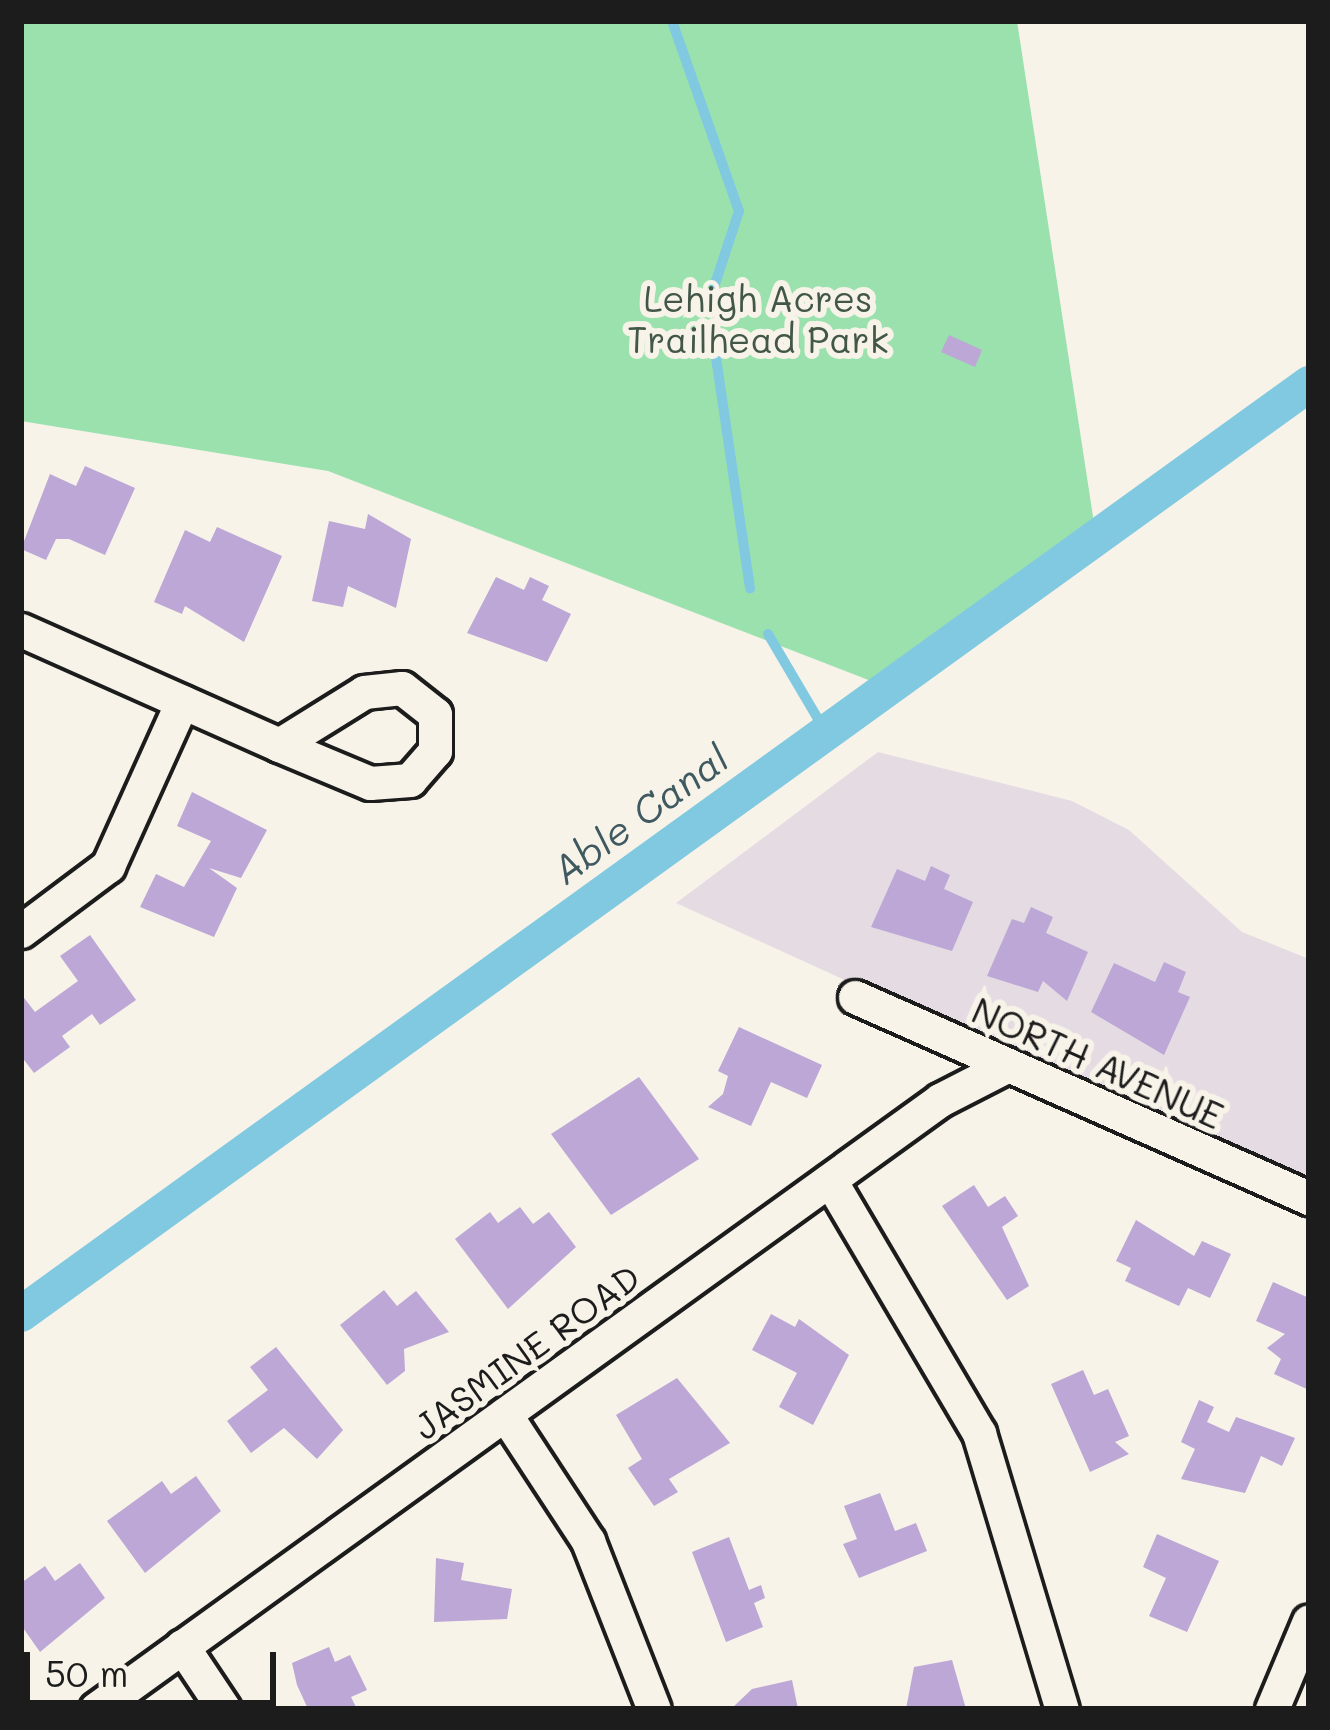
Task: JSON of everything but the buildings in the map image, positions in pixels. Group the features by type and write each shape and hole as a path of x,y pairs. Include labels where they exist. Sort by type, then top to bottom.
{"street":[{"path":"21,631 279,745"},
{"path":"21,932 108,866 182,702"},
{"name":"NORTH AVENUE","path":"855,997 1309,1198"},
{"name":"JASMINE ROAD","path":"96,1709 830,1180 1009,1066"},
{"path":"830,1180 980,1432 1062,1709"},
{"path":"505,1414 588,1541 653,1709"},
{"path":"1272,1709 1309,1622"},
{"path":"182,1646 224,1709"}],"shaded area":[{"path":"878,752 1072,801 1129,830 1242,932 1309,959 1309,1192 676,903"}],"green space":[{"name":"Lehigh Acres Trailhead Park","path":"21,21 1017,21 1096,536 884,686 328,471 21,421"}],"waterway":[{"path":"672,21 739,211 714,287"},
{"path":"715,351 750,588"},
{"name":"Able Canal","path":"21,1314 1309,384"},
{"path":"768,634 824,729"}]}
